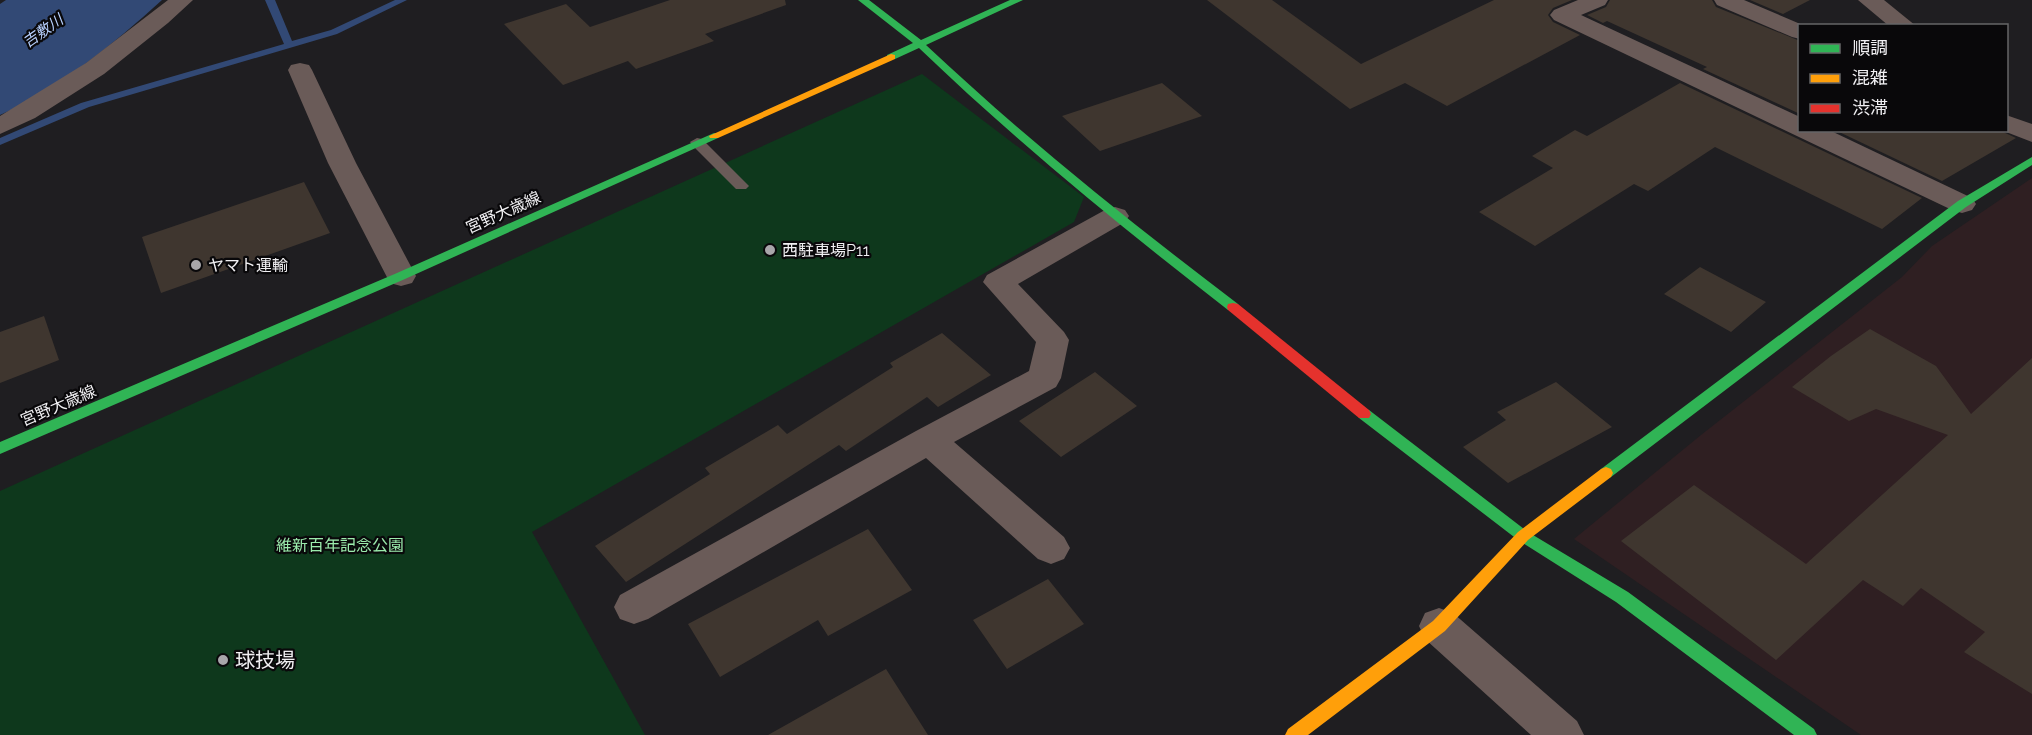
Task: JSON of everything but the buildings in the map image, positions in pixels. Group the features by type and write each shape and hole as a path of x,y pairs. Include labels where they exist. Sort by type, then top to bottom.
{"street":[{"path":"0,126 85,78 124,49 182,0"},
{"path":"863,0 919,43 978,99 1115,216 1208,287 1371,420 1522,536 1622,597 1808,735"},
{"name":"宮野大歳線","path":"0,448 401,276 1018,0"},
{"path":"1597,0 1562,15 1798,126"},
{"path":"1725,0 1798,31"},
{"path":"1869,0 1902,24"},
{"path":"300,70 342,163 401,276"},
{"path":"2008,123 2032,134"},
{"path":"1811,132 1962,204"},
{"path":"1294,735 1439,626 1522,536 1962,204 2032,160"},
{"path":"634,607 928,440 1044,378 1053,340 998,282 1115,216"},
{"path":"928,440 1051,548"},
{"path":"1439,626 1562,735"}],"lane":[{"path":"697,142 741,186"}],"shaded area":[{"path":"2032,178 2032,735 1861,735 1574,539 1701,435 1902,277 1932,246"}],"green space":[{"name":"維新百年記念公園","path":"922,74 1084,197 1074,222 532,532 645,735 0,735 0,491"}],"water":[{"name":"吉敷川","path":"6,0 162,0 64,79 0,115 0,4"}],"waterway":[{"path":"270,0 289,45"},
{"path":"0,142 85,105 334,32 402,0"}],"traffic: fast":[{"path":"863,0 919,43 978,99 1115,216 1233,307"},
{"path":"891,57 1018,0"},
{"path":"0,448 401,276 714,136"},
{"path":"1606,473 1962,204 2032,160"},
{"path":"1364,414 1523,536 1622,597 1808,735"}],"traffic: slow":[{"path":"714,136 891,57"},
{"path":"1294,735 1439,626 1523,536 1606,473"}],"traffic: jam":[{"path":"1233,307 1364,414"}],"place":[{"name":"西駐車場P11","path":"770,250"},
{"name":"ヤマト運輸","path":"196,265"},
{"name":"球技場","path":"223,660"}]}
